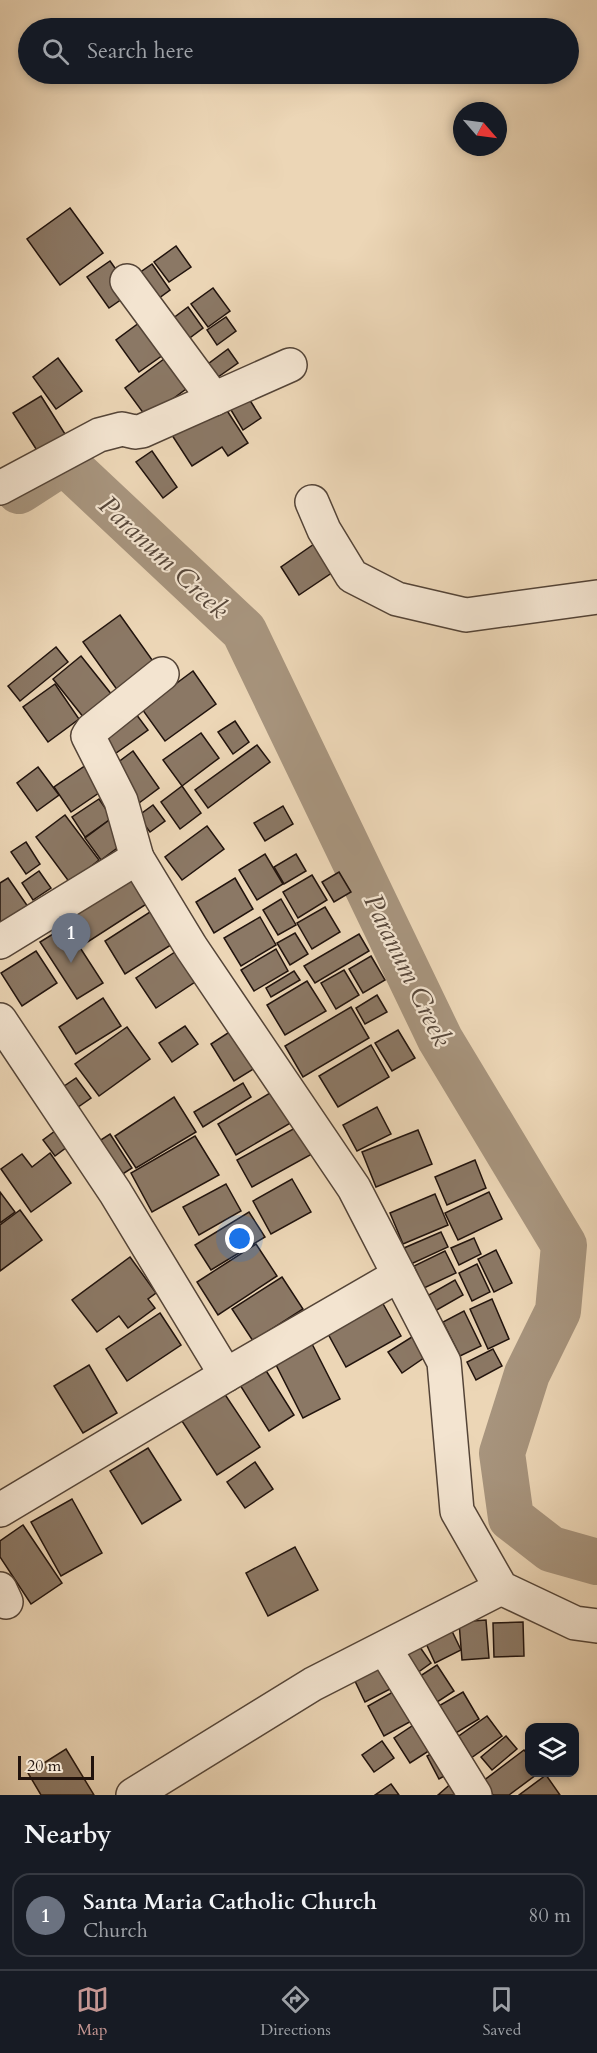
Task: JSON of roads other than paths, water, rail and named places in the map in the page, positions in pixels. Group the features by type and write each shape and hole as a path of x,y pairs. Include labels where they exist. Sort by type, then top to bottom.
{"street":[{"path":"127,280 214,399"},
{"path":"0,488 99,435 122,429 142,431 290,365"},
{"path":"312,502 324,530 352,576 397,600 466,615 597,597"},
{"path":"162,674 92,730 88,736 121,801 137,858 191,947 354,1188 444,1362 457,1511 501,1588 575,1623 597,1626"},
{"path":"0,942 137,858"},
{"path":"0,1020 115,1192 226,1375"},
{"path":"0,1509 399,1275"},
{"path":"133,1795 313,1684 501,1588"},
{"path":"385,1648 475,1795"}],"waterway":[{"name":"Paranum Creek","path":"19,491 64,462 244,631 440,1039 564,1245 558,1311 527,1374 502,1453 511,1518 551,1549 597,1562"}],"place":[{"name":"Santa Maria Catholic Church","path":"71,963"}]}
